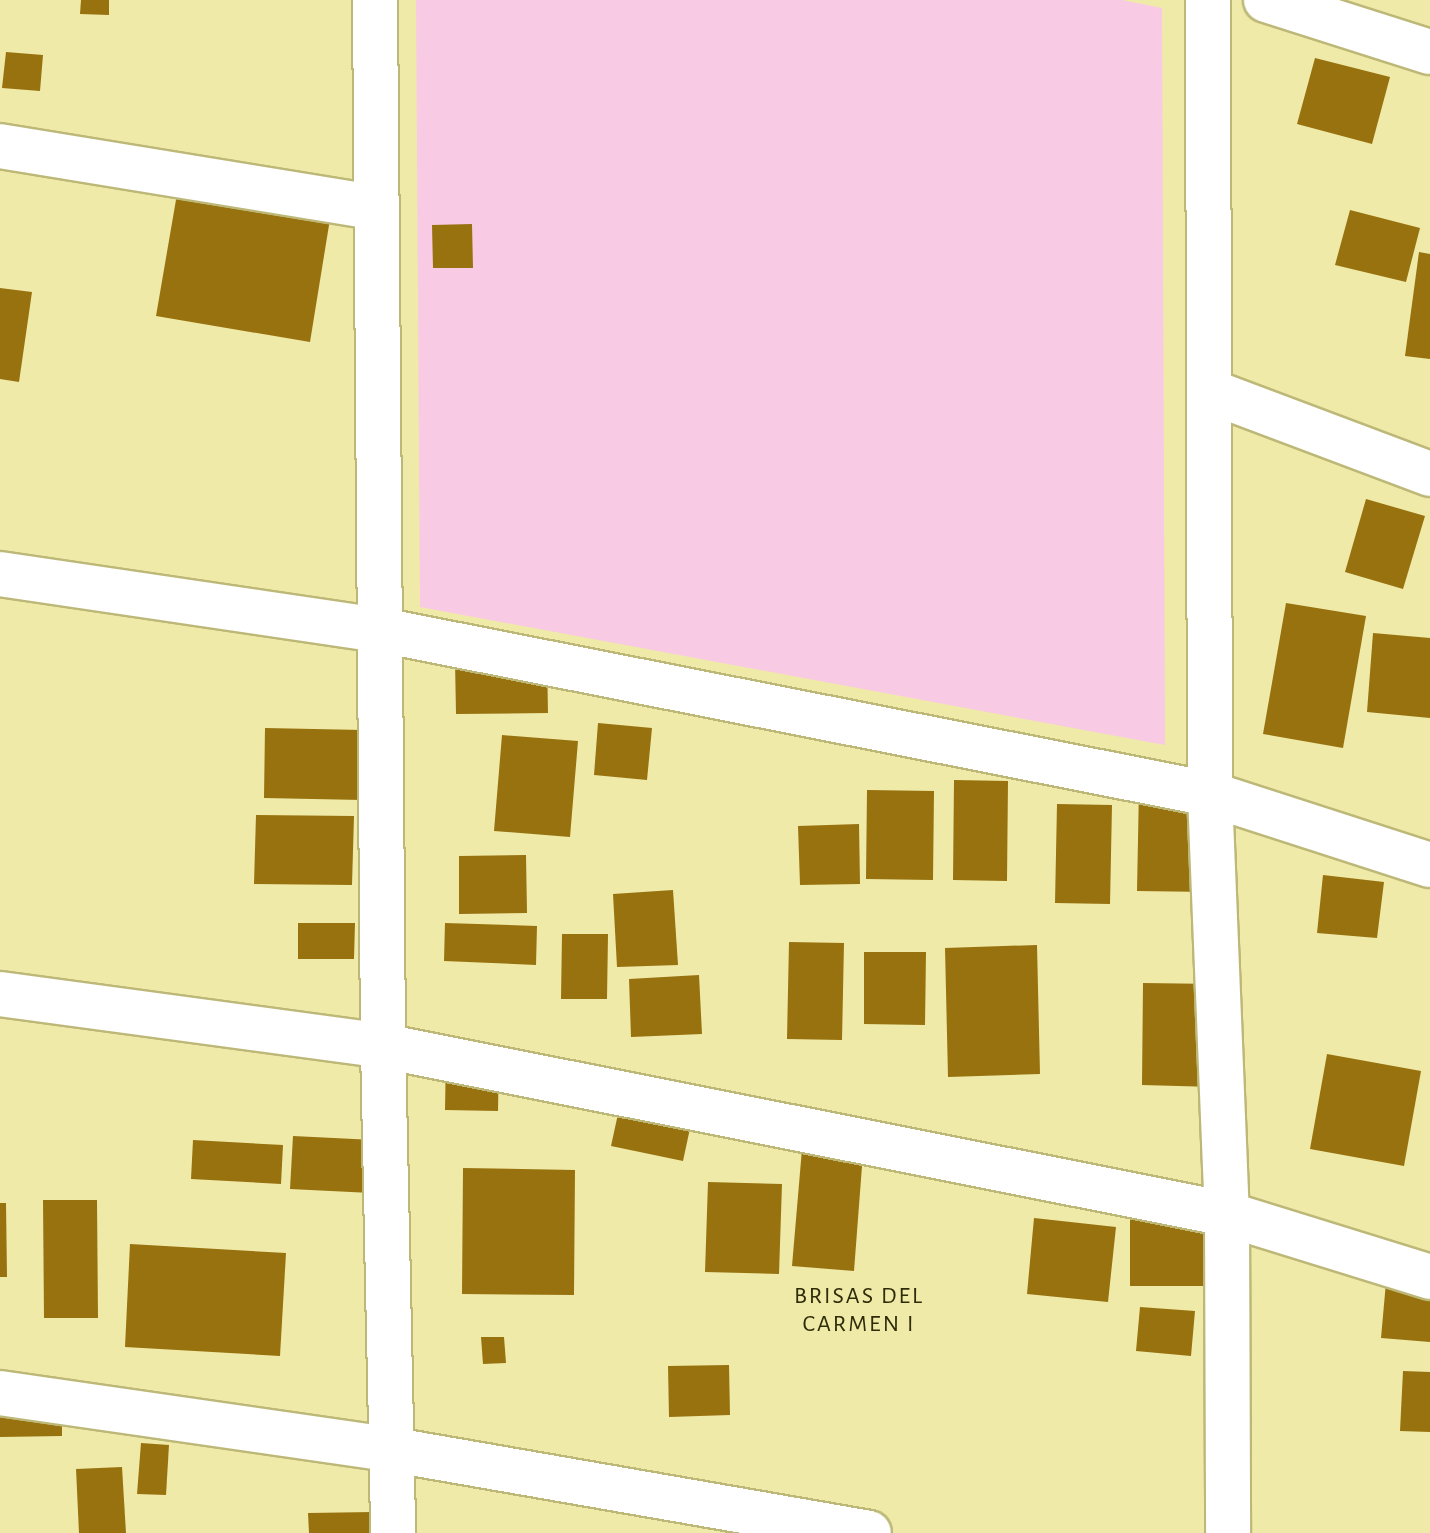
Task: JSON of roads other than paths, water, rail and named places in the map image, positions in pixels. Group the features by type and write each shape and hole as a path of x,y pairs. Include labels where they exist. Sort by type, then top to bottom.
{"street":[{"path":"375,0 374,207 381,630 383,1046 394,1450 393,1533"},
{"path":"1208,0 1212,392 1210,794 1227,1214 1228,1533"},
{"path":"1266,0 1430,52"},
{"path":"0,146 374,207"},
{"path":"1212,392 1430,474"},
{"path":"0,574 381,630 1210,794 1430,865"},
{"path":"0,994 383,1046 1227,1214 1430,1277"},
{"path":"0,1393 394,1450 869,1533"}],"district":[{"name":"BRISAS DEL CARMEN I","path":"859,1311"}]}
